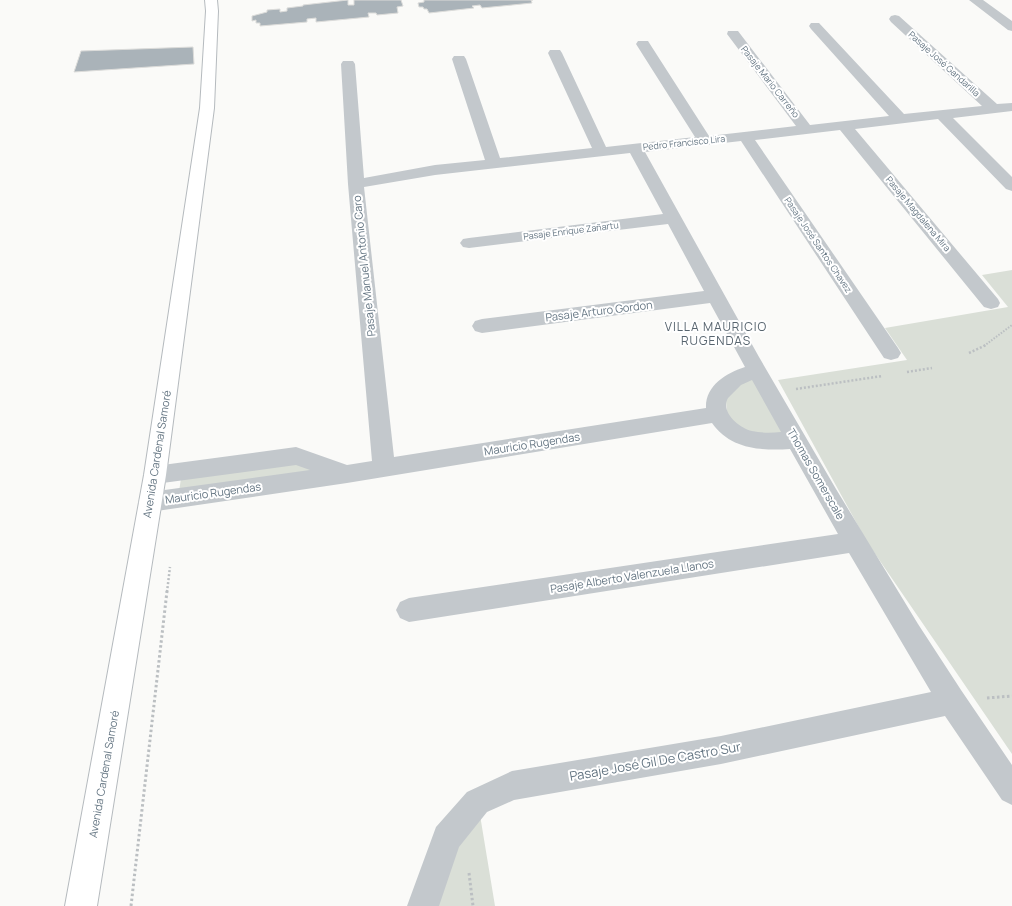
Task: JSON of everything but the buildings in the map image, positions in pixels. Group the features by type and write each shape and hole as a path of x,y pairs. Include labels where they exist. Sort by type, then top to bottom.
{"main road":[{"name":"Avenida Cardenal Samoré","path":"81,906 155,475 207,108 212,12 211,0"}],"street":[{"path":"975,0 1012,26"},
{"name":"Pasaje José Gandarilla","path":"895,19 994,109"},
{"path":"815,26 900,119"},
{"name":"Pasaje Mario Carreño","path":"733,34 807,130"},
{"path":"643,44 705,141"},
{"path":"555,53 601,152"},
{"path":"459,59 494,164"},
{"name":"Pasaje Manuel Antonio Caro","path":"348,64 356,184 384,468"},
{"name":"Pedro Francisco Lira","path":"356,184 435,170 1012,107"},
{"path":"942,115 1012,186"},
{"name":"Pasaje Magdalena Mira","path":"844,125 991,303"},
{"name":"Pasaje José Santos Chavez","path":"745,136 891,353"},
{"name":"Thomas Somerscale","path":"635,148 715,296 854,542 952,701 1012,790"},
{"name":"Pasaje Enrique Zañartu","path":"469,243 673,218"},
{"name":"Pasaje Arturo Gordon","path":"482,326 715,296"},
{"path":"758,371 739,376 725,387 716,400 718,414 728,427 743,438 765,442 796,440"},
{"name":"Mauricio Rugendas","path":"150,502 347,474 718,414"},
{"name":"Mauricio Rugendas","path":"155,475 296,456 347,474"},
{"name":"Pasaje Alberto Valenzuela Llanos","path":"409,610 854,542"},
{"name":"Pasaje José Gil De Castro Sur","path":"423,906 447,838 477,802 512,786 721,750 952,701"}],"path":[{"path":"969,353 984,346 1012,325"},
{"path":"901,373 932,368"},
{"path":"771,393 886,375"}],"shaded area":[{"path":"1012,270 1012,754 867,542 778,380 907,360 885,328 1008,307 982,275"},
{"path":"758,371 796,440 728,427 725,387"},
{"path":"296,456 347,474 178,498 182,472"},
{"path":"480,815 495,906 432,906 445,863"}],"district":[{"name":"VILLA MAURICIO RUGENDAS","path":"716,334"}]}
